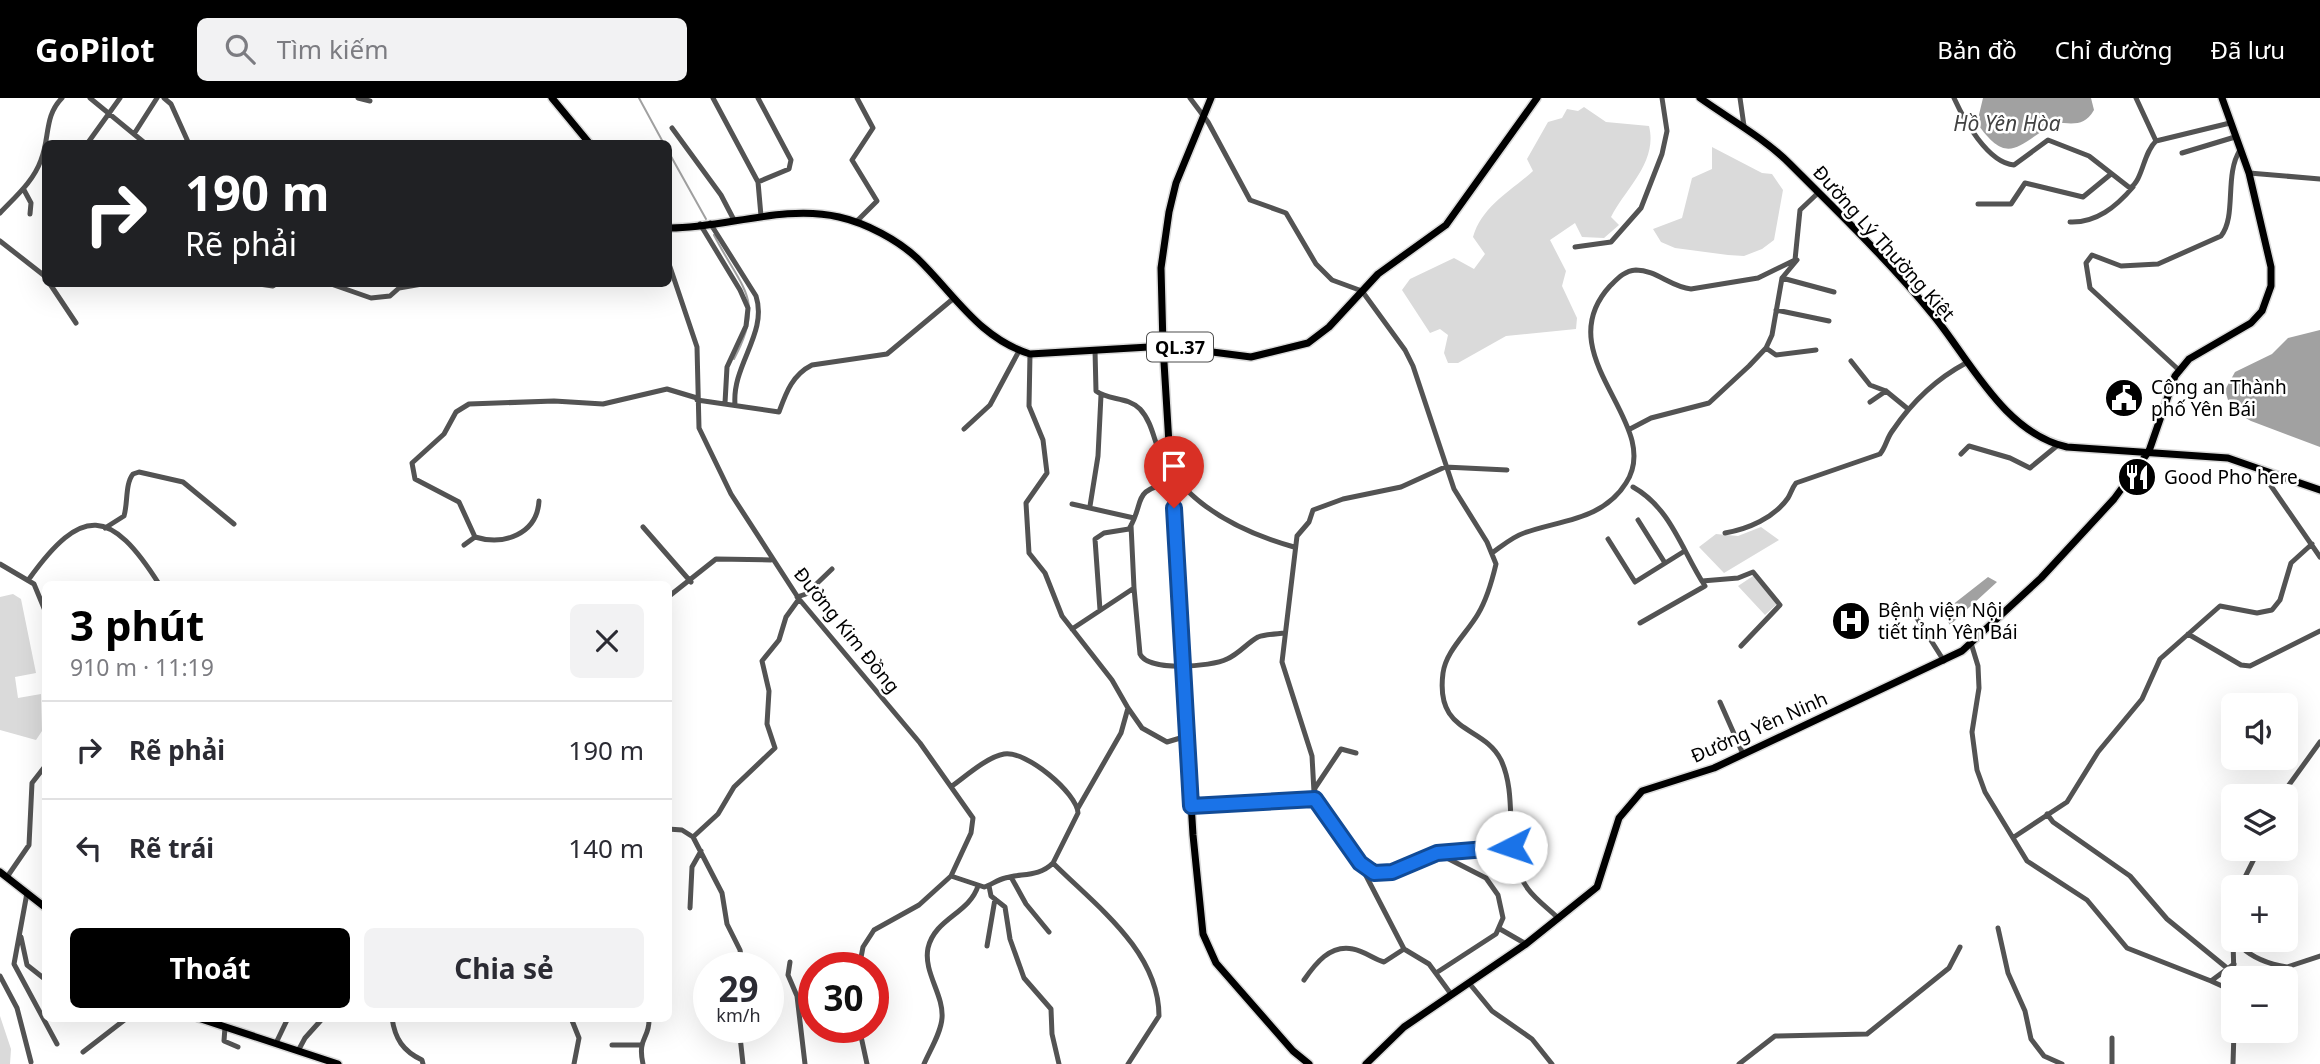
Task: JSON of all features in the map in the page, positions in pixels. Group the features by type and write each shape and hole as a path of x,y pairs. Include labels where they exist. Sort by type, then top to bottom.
{"main road":[{"path":"552,98 587,140"},
{"path":"1211,98 1202,114 1169,212 1161,268 1163,346 1191,806 1203,934 1216,963 1284,1041 1309,1064"},
{"name":"QL.37","path":"672,228 761,216 835,216 856,222 876,231 916,257 980,327 1019,351 1030,354 1163,346 1251,356 1285,351 1319,336 1378,274 1453,218 1536,98"},
{"name":"Đường Lý Thường Kiệt","path":"1700,98 1744,126 1788,162 1933,316 1993,397 2044,438 2058,444 2228,458 2320,491"},
{"path":"2180,371 2189,359 2251,323 2266,302 2271,286 2271,267 2249,173 2222,98"},
{"name":"Đường Yên Ninh","path":"1366,1064 1404,1027 1526,944 1597,887 1619,818 1634,797 1653,786 1708,770 1944,661 1971,643 2041,578 2114,499 2149,451 2161,411 2180,371"},
{"path":"4,874 42,905"},
{"path":"210,1022 338,1064"}],"street":[{"path":"45,140 51,109 62,98"},
{"path":"90,98 139,140"},
{"path":"90,140 120,98"},
{"path":"134,134 157,98"},
{"path":"164,98 171,104 187,140"},
{"path":"358,98 370,102"},
{"path":"712,98 758,182 761,216"},
{"path":"758,98 791,160 789,169 758,182"},
{"path":"856,222 877,201 852,160 873,128 857,98"},
{"path":"1190,98 1202,114 1250,200 1286,213 1316,264 1332,280 1362,291 1413,366 1445,467 1457,495 1496,564 1486,596 1447,660 1443,684 1450,715 1466,732 1493,750 1501,761 1511,801 1511,847 1526,886 1558,918"},
{"path":"1575,247 1611,242 1641,208 1667,135 1662,98"},
{"path":"1740,98 1744,126"},
{"path":"1954,98 1990,152 2000,162 2014,164 2049,140 2088,156 2127,187 2133,187"},
{"path":"2136,98 2156,141"},
{"path":"2070,222 2089,221 2102,214 2133,187 2149,148 2156,141 2230,123"},
{"path":"672,128 721,195 734,220"},
{"path":"2182,153 2235,137"},
{"path":"2180,371 2090,288 2087,263 2092,255 2121,266 2158,264 2221,236 2227,226 2231,170 2241,150"},
{"path":"0,213 24,190 40,164 42,154"},
{"path":"2249,173 2320,179"},
{"path":"1978,204 2011,204 2025,183 2083,197 2111,174"},
{"path":"24,190 31,204 30,214"},
{"path":"1630,429 1651,418 1712,401 1766,348 1782,278 1793,267 1797,257 1800,210 1818,193"},
{"path":"709,223 756,296 760,308 760,320 739,371 735,404"},
{"path":"700,224 740,290 748,309 746,326 727,367 725,403"},
{"path":"0,241 42,274"},
{"path":"1492,553 1523,533 1590,514 1615,496 1632,470 1634,454 1630,429 1604,383 1591,332 1598,303 1619,276 1632,270 1644,271 1679,287 1696,289 1758,278 1790,264 1797,257"},
{"name":"Đường Kim Đồng","path":"672,272 695,334 700,381 697,399 701,435 731,494 771,560 798,598 952,786 971,813 973,825 951,876 919,905 874,930 862,952"},
{"path":"1782,278 1834,292"},
{"path":"52,287 76,323"},
{"path":"338,287 371,298 390,296 399,288 405,287"},
{"path":"350,301 353,293"},
{"path":"539,501 538,514 531,526 518,535 488,541 475,537 459,502 415,479 411,470 414,461 442,437 461,407 554,401 603,404 667,388 697,399 777,413 788,387 804,369 812,365 887,354 954,298"},
{"path":"1776,310 1829,321"},
{"path":"1766,348 1776,355 1816,351"},
{"path":"1095,350 1095,388 1101,395 1125,399 1142,411 1160,453 1185,487 1236,527 1294,547"},
{"path":"964,429 990,405 1019,351"},
{"path":"1030,354 1029,406 1043,440 1047,472 1026,503 1030,553 1045,573 1062,616 1112,680 1142,728 1167,742 1187,736"},
{"path":"1851,361 1870,385 1886,391 1909,409"},
{"path":"1725,533 1744,529 1765,519 1788,498 1796,483 1880,454 1890,433 1909,409 1937,381 1966,363"},
{"path":"1870,402 1886,391"},
{"path":"1090,506 1098,456 1101,395"},
{"path":"1961,454 1969,446 2010,458 2030,468 2058,444"},
{"path":"1451,994 1426,962 1404,950 1360,863 1315,799 1312,756 1282,662 1294,547 1297,536 1309,522 1313,510 1343,499 1401,487 1445,467 1507,470"},
{"path":"2259,468 2320,557"},
{"path":"105,528 124,516 130,495 130,477 139,472 183,482 234,524"},
{"path":"1172,483 1152,487 1143,492 1132,525 1140,656 1151,663 1184,665 1220,662 1236,655 1258,637 1285,633"},
{"path":"1633,487 1650,496 1663,510 1683,552 1705,586 1640,623"},
{"path":"1072,504 1134,517"},
{"path":"1638,520 1665,563"},
{"path":"29,579 73,529 86,524 105,528 133,545 157,581"},
{"path":"1100,610 1094,543 1100,534 1126,530 1132,525"},
{"path":"643,527 691,582"},
{"path":"464,545 475,537"},
{"path":"1608,538 1635,582 1683,552"},
{"path":"2014,837 2067,802 2098,752 2142,699 2160,659 2220,606 2257,613 2272,610 2280,600 2291,564 2312,544"},
{"path":"672,594 691,582 708,564 720,558 771,560"},
{"path":"0,564 29,579 42,602"},
{"path":"693,837 718,814 732,790 775,748 767,724 769,691 762,661 779,640 786,617 798,598 806,594 832,569"},
{"path":"1702,581 1738,578 1753,572 1780,605 1741,646"},
{"path":"1072,629 1134,587"},
{"path":"1899,613 1915,615 1944,661"},
{"path":"2188,635 2241,665 2250,666 2320,631"},
{"path":"1971,643 1979,677 1972,732 1977,770 1985,792 2027,861 2087,900 2127,948 2221,986"},
{"path":"1720,702 1743,754"},
{"path":"951,876 978,886 989,886 1011,877 1034,874 1053,863 1077,816 1078,808 1121,733 1128,708"},
{"path":"2290,784 2320,742"},
{"path":"1314,792 1341,749 1356,753"},
{"path":"952,786 1004,753 1024,758 1074,799 1078,808"},
{"path":"4,874 29,845 32,783 42,770"},
{"path":"1191,806 1315,799"},
{"path":"2047,814 2053,822 2130,876 2167,919 2225,966"},
{"path":"672,829 682,830 693,837 701,851 722,892 727,924 740,952"},
{"path":"1360,863 1371,871 1388,873 1437,853 1511,847"},
{"path":"690,908 692,867 701,851"},
{"path":"1436,973 1500,929 1503,914 1491,883 1481,874 1437,853"},
{"path":"1053,863 1132,943 1148,970 1158,1018 1128,1064"},
{"path":"1011,877 1026,904 1049,932"},
{"path":"924,1064 942,1016 928,958 929,947 944,922 970,903 978,886"},
{"path":"989,886 995,900 1005,907 1010,939 1024,978 1050,1006 1059,1064"},
{"path":"27,893 14,964 17,975 42,1016"},
{"path":"987,946 995,900"},
{"path":"21,922 24,958 31,970 42,977"},
{"path":"1500,929 1526,944"},
{"path":"1998,929 2008,973 2025,1011 2031,1039 2043,1056 2062,1064"},
{"path":"1739,1064 1775,1036 1867,1034 1950,968 1960,947"},
{"path":"1304,980 1320,957 1345,949 1354,949 1384,962 1404,950"},
{"path":"2234,952 2234,966"},
{"path":"2229,966 2244,952"},
{"path":"2251,952 2287,967 2320,956"},
{"path":"790,962 788,975 797,996 806,1064"},
{"path":"2211,981 2221,973"},
{"path":"1,976 17,1008 31,1062"},
{"path":"9,992 24,983"},
{"path":"1469,983 1492,1011 1532,1039 1552,1064"},
{"path":"45,1022 57,1044"},
{"path":"83,1052 122,1022"},
{"path":"276,1043 286,1022"},
{"path":"298,1051 319,1022"},
{"path":"393,1022 394,1032 402,1046 422,1060 423,1064"},
{"path":"573,1022 579,1038 574,1064"},
{"path":"643,1064 640,1045 649,1028 649,1022"},
{"path":"226,1027 224,1041 238,1047"},
{"path":"2112,1038 2112,1064"},
{"path":"740,1043 743,1064"},
{"path":"862,1043 867,1064"},
{"path":"2233,1064 2234,1043"},
{"path":"612,1045 640,1045"}],"shaded area":[{"path":"1584,107 1606,122 1649,126 1651,139 1645,163 1611,217 1619,225 1604,238 1582,237 1575,223 1550,240 1566,271 1562,286 1577,318 1576,329 1506,336 1458,363 1448,363 1444,353 1448,335 1440,329 1430,333 1402,290 1410,279 1454,258 1474,269 1485,254 1473,237 1483,216 1533,171 1527,159 1548,122 1562,118 1567,109 1578,111"},
{"path":"1712,147 1762,173 1772,174 1783,190 1774,240 1762,249 1744,256 1675,248 1661,242 1653,229 1682,218 1692,178 1712,169"},
{"path":"1761,527 1779,540 1724,573 1699,547 1716,534 1738,536"},
{"path":"1753,576 1778,603 1765,615 1738,586"},
{"path":"13,594 21,599 36,673 15,677 18,698 41,694 42,731 36,740 0,730 0,597"},
{"path":"0,1016 11,1049 10,1064 0,1064"}],"water":[{"name":"Hồ Yên Hòa","path":"1983,98 2091,98 2094,110 2082,122 2056,123 2023,144 2006,148 1988,137 1977,123"},
{"path":"2320,330 2320,447 2251,421 2231,410 2225,390 2235,372 2272,354 2288,338"},
{"path":"1988,577 1997,582 1950,625 1942,613"}],"waterway":[{"path":"639,98 662,140"},
{"path":"672,158 706,219"},
{"path":"714,235 741,283 749,308 748,322 734,359"}],"place":[{"name":"Công an Thành phố Yên Bái","path":"2124,398"},
{"name":"Good Pho here","path":"2137,477"},
{"name":"Bệnh viện Nội tiết tỉnh Yên Bái","path":"1851,621"}],"route":[{"path":"1174,508 1191,806 1315,799 1360,863 1366,869 1379,873 1392,872 1433,853 1511,847"}]}
